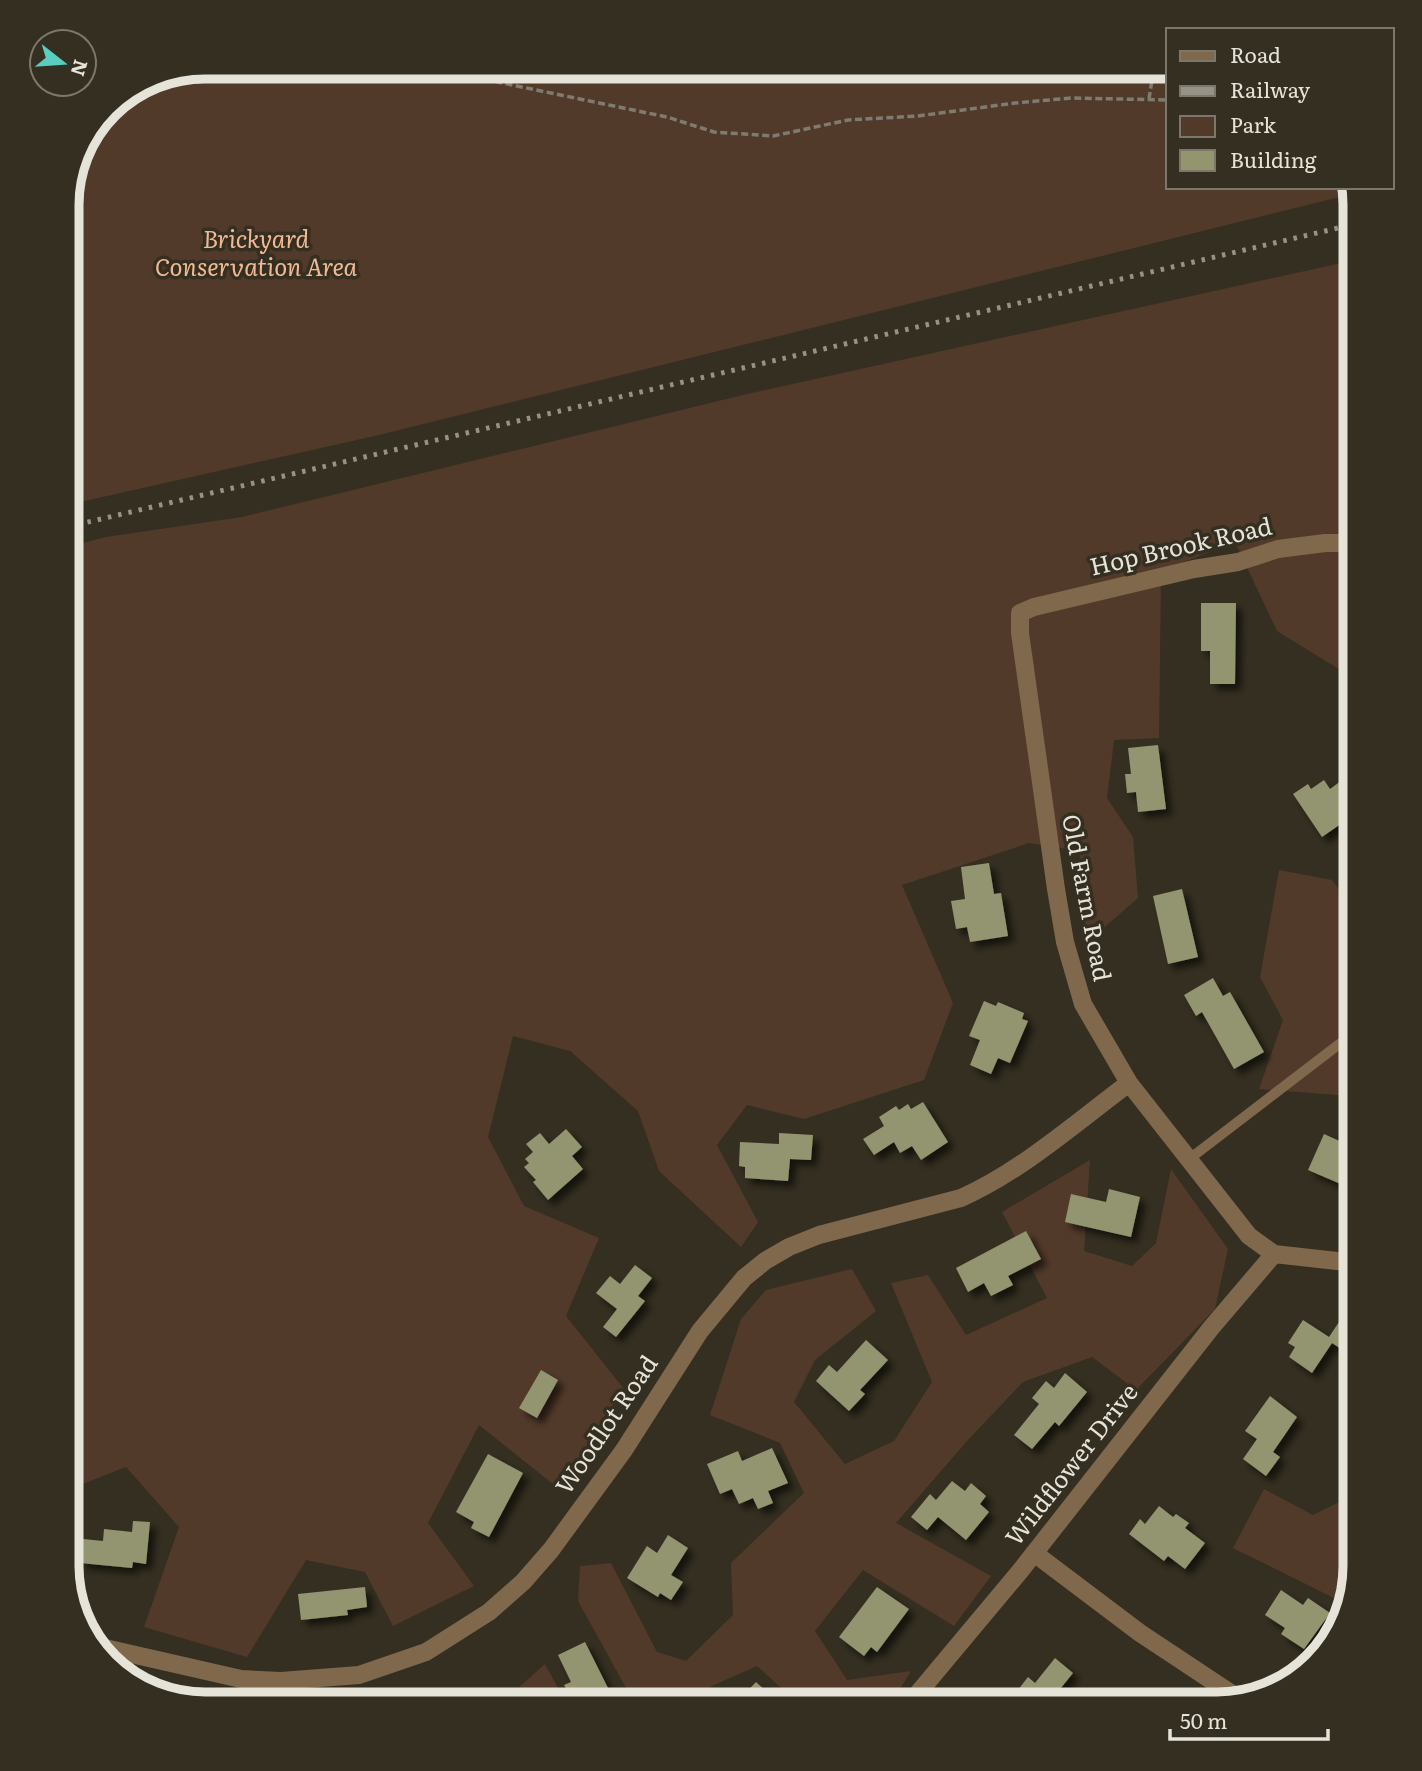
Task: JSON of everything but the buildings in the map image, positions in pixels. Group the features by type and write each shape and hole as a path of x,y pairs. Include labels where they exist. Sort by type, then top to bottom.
{"street":[{"name":"Hop Brook Road","path":"1020,613 1034,607 1194,569 1238,562 1278,549 1343,543"},
{"name":"Old Farm Road","path":"1020,613 1026,683 1065,942 1083,1004 1129,1083 1187,1160 1249,1236 1274,1254"},
{"name":"Woodlot Road","path":"110,1649 241,1679 281,1681 359,1675 426,1652 489,1612 523,1582 551,1550 624,1450 700,1331 744,1278 777,1254 819,1235 953,1200 982,1189 1022,1163 1129,1083"},
{"path":"1274,1254 1343,1262"},
{"name":"Wildflower Drive","path":"919,1692 1034,1553 1211,1328 1274,1254"},
{"path":"1034,1553 1140,1633 1228,1691"}],"lane":[{"path":"1187,1160 1343,1041"}],"path":[{"path":"483,79 667,117 714,132 773,136 848,120 918,116 1015,103 1071,98 1166,100"},
{"path":"1149,99 1152,79"}],"green space":[{"name":"Brickyard Conservation Area","path":"197,79 1166,79 1166,189 1342,189 1342,196 379,435 79,502 79,197 88,157 110,122 128,105 157,88"},
{"path":"1343,263 1342,671 1277,631 1235,542 1161,571 1159,738 1114,740 1107,798 1133,837 1138,898 1085,944 1080,851 1029,843 902,885 953,1003 924,1080 804,1119 747,1105 717,1145 758,1222 741,1247 659,1171 638,1111 570,1051 513,1036 488,1137 524,1206 599,1238 566,1316 624,1389 563,1492 479,1425 428,1523 474,1586 393,1626 365,1572 306,1560 247,1657 144,1627 179,1527 126,1467 79,1485 79,544 106,537 242,517 743,395"},
{"path":"1279,870 1332,880 1343,895 1343,1095 1259,1089 1283,1020 1260,977"},
{"path":"1090,1160 1084,1251 1132,1266 1156,1243 1171,1169 1228,1249 1215,1309 1136,1390 1092,1357 1023,1382 967,1441 896,1523 991,1576 954,1626 863,1570 815,1631 847,1680 911,1671 898,1692 786,1692 757,1666 703,1692 628,1692 578,1601 580,1566 611,1563 657,1652 686,1661 733,1615 731,1563 804,1493 780,1443 710,1415 741,1319 766,1290 852,1269 876,1311 815,1360 794,1402 845,1464 894,1441 932,1382 891,1283 928,1275 966,1335 1047,1298 1002,1212"},
{"path":"1264,1489 1313,1515 1343,1500 1343,1566 1339,1600 1233,1548"},
{"path":"545,1664 560,1692 514,1692"}],"railway":[{"path":"79,524 1343,227"}]}
